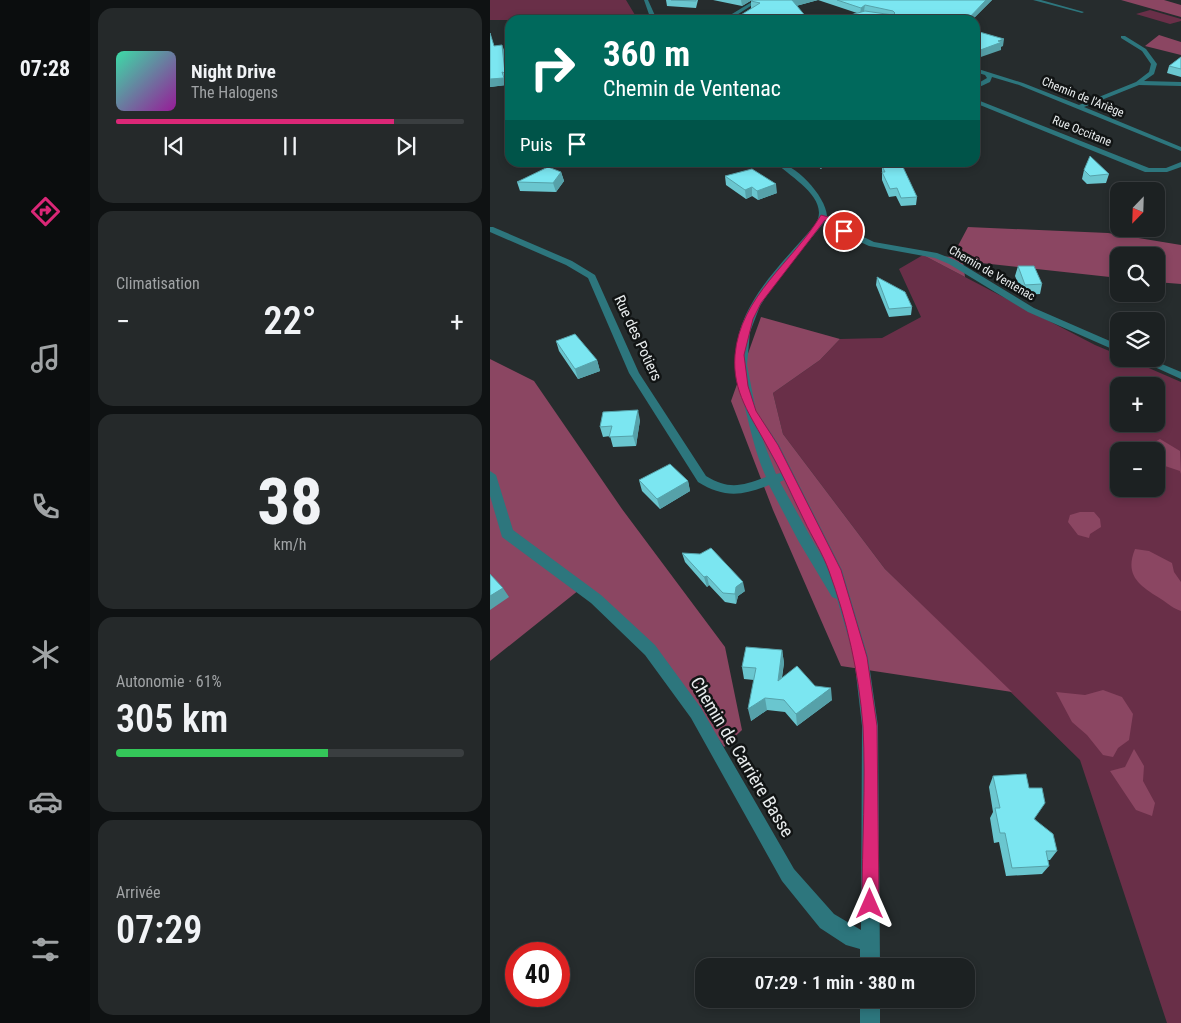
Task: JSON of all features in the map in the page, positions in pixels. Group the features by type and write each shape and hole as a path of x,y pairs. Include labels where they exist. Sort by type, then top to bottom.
{"street":[{"path":"646,0 652,15"},
{"path":"734,15 758,0"},
{"path":"1035,0 1082,12"},
{"path":"1080,108 1138,83 1149,76 1153,70 1154,64 1150,56 1123,37"},
{"name":"Chemin de l'Ariège","path":"980,71 1008,79 1181,149"},
{"path":"988,73 990,78 988,81"},
{"path":"1149,76 1161,82"},
{"path":"980,85 988,81 1008,79"},
{"path":"1138,83 1161,82 1181,84"},
{"name":"Rue Occitane","path":"980,103 1148,170 1167,170 1181,164"},
{"path":"784,167 814,193 823,209 823,217 818,227 768,286 749,319 740,355 743,386 757,439 773,480 845,605"},
{"name":"Chemin de Ventenac","path":"823,217 833,220 844,231 872,244 936,256 952,262 1031,310 1110,345"},
{"name":"Rue des Potiers","path":"490,229 569,263 592,277 634,373 702,479 713,487 736,491 751,489 787,475"},
{"path":"1160,367 1181,376"},
{"path":"751,411 769,439 835,570 861,657 870,726 870,958"},
{"name":"Chemin de Carrière Basse","path":"490,475 507,532 596,599 650,650 696,713 788,874 828,921 853,938 871,941"},
{"path":"870,1008 870,1023"}],"shaded area":[{"path":"490,0 626,0 635,15 505,15 505,20 490,20"},
{"path":"1121,0 1164,0 1181,5 1181,17"},
{"path":"1150,10 1181,19 1181,21 1170,24 1136,14"},
{"path":"1159,35 1181,42 1181,55 1145,46"},
{"path":"968,227 1108,233 1110,233 1110,238 1138,238 1181,245 1181,284 1165,283 1165,247 1110,247 1110,277 963,261 965,277 923,255 952,257"},
{"path":"923,255 1110,351 1110,367 1146,367 1181,382 1181,1023 1167,1023 1080,760 885,569 783,434 773,393 820,360 840,339 882,338 921,317 899,269"},
{"path":"761,317 840,339 820,360 773,393 783,434 885,569 1012,692 841,666 773,510 731,401"},
{"path":"490,359 534,381 622,509 725,647 742,730 724,747 653,646 584,586 490,661"},
{"path":"1165,442 1180,451 1181,474 1180,471 1165,466"},
{"path":"1080,512 1094,512 1100,519 1101,527 1090,534 1089,538 1078,535 1068,522 1070,515"},
{"path":"1135,549 1149,551 1172,563 1174,572 1181,582 1181,611 1147,590 1136,579 1131,566"},
{"path":"1103,690 1122,697 1133,714 1129,740 1118,748 1113,757 1103,755 1087,735 1072,722 1056,692 1085,695"},
{"path":"1134,749 1144,766 1143,781 1155,803 1152,816 1136,810 1110,771 1125,767"}],"building":[{"path":"792,0 804,15 741,15 760,3 751,1"},
{"path":"837,0 986,0 972,15 893,15 895,13 893,11 865,5 861,8"},
{"path":"865,11 893,15 850,15"},
{"path":"980,32 1004,39 998,41 1002,42 980,50"},
{"path":"490,33 494,46 502,45 505,73 502,72 504,78 490,79"},
{"path":"1181,57 1181,69 1169,66"},
{"path":"1090,156 1109,174 1090,176 1084,170"},
{"path":"548,167 561,172 553,183 517,182"},
{"path":"882,167 903,167 917,197 901,198 897,188 890,189 882,172 885,172"},
{"path":"752,169 776,184 757,191 752,187 745,190 725,176"},
{"path":"1018,266 1034,266 1042,284 1025,285"},
{"path":"877,277 905,292 912,307 889,309"},
{"path":"575,334 597,360 575,369 556,341"},
{"path":"638,410 633,436 609,437 612,426 600,427 603,412"},
{"path":"670,464 688,481 657,499 639,480"},
{"path":"711,548 743,582 736,587 735,594 723,593 707,576 704,577 682,553 700,554"},
{"path":"490,574 503,588 490,596"},
{"path":"746,647 782,650 778,681 797,666 815,686 831,688 796,714 784,700 765,698 748,709 756,668 742,667"},
{"path":"1026,774 1029,788 1042,788 1045,803 1034,819 1053,834 1057,851 1046,851 1049,866 1012,868 1005,833 1000,833 995,808 1000,808 993,776"}],"route":[{"path":"844,231 833,220 823,217 818,227 768,286 749,319 742,340 740,370 751,411 762,426 835,570 861,657 870,726 870,904"}]}
